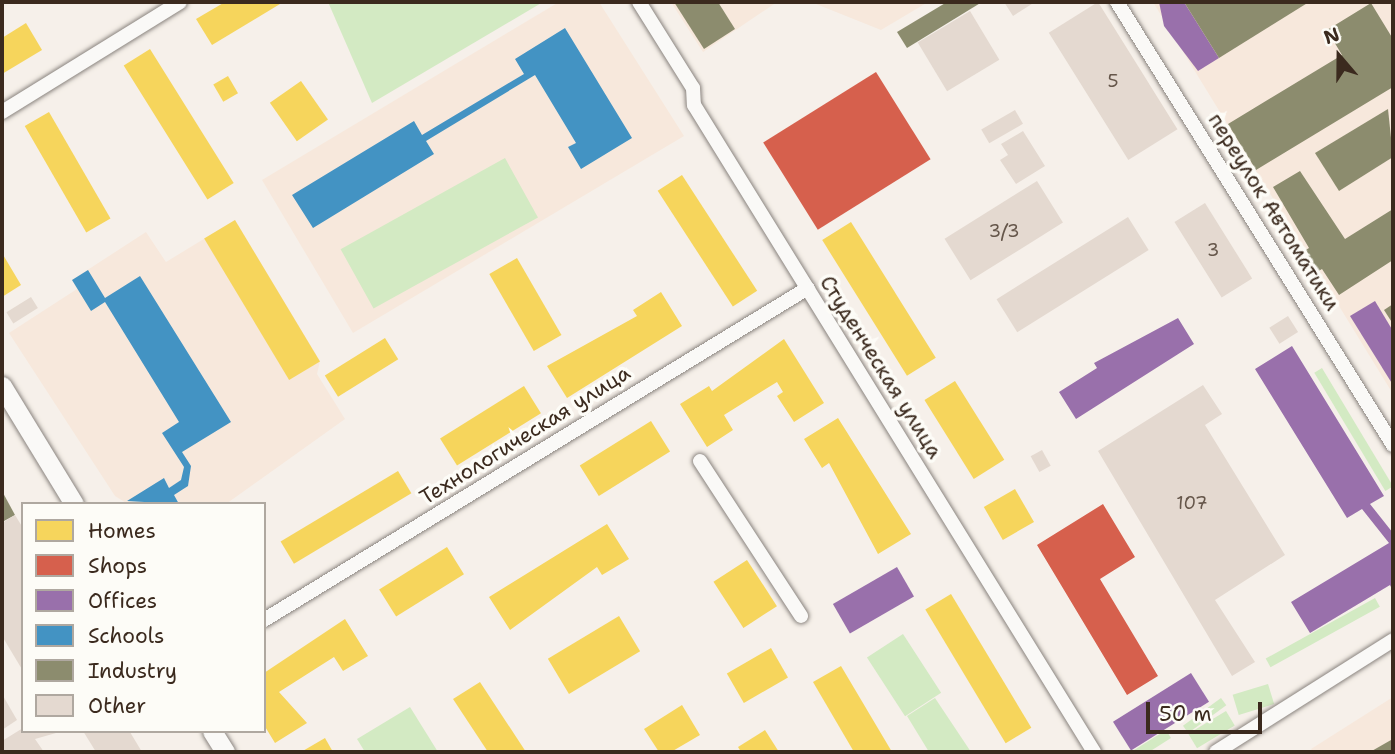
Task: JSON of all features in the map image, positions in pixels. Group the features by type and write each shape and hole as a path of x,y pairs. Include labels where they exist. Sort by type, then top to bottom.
{"main road":[{"path":"2,386 73,502"},
{"path":"213,733 225,752"}],"street":[{"path":"2,111 180,2"},
{"name":"Студенческая улица","path":"639,2 808,288 1094,752"},
{"name":"переулок Автоматики","path":"1117,2 1393,445"},
{"name":"Технологическая улица","path":"266,619 808,288"},
{"path":"700,461 801,615"},
{"path":"1216,752 1393,640"}],"shaded area":[{"path":"559,2 599,2 684,136 353,333 262,180"},
{"path":"671,2 777,2 703,52"},
{"path":"811,2 928,2 881,30"},
{"path":"1153,2 1393,2 1393,394 1196,73"},
{"path":"235,220 320,361 317,374 345,419 229,502 125,502 115,496 9,333 77,289 72,280 146,232 166,262"},
{"path":"1393,697 1393,752 1313,752 1311,749"}],"green space":[{"path":"328,2 543,2 372,103"},
{"path":"505,158 538,217 374,309 341,249"},
{"path":"1322,368 1393,486 1385,491 1314,373"},
{"path":"1375,598 1380,607 1271,667 1266,659"},
{"path":"903,634 941,693 905,716 867,657"},
{"path":"1268,684 1274,704 1239,715 1233,695"},
{"path":"935,698 971,752 929,752 907,716"},
{"path":"1221,698 1226,705 1188,733 1183,726"},
{"path":"410,707 438,752 365,752 357,739"},
{"path":"1226,711 1235,726 1197,748 1188,734"},
{"path":"1166,730 1171,738 1149,752 1131,752"}],"building: Homes":[{"path":"225,2 280,4 212,45 196,19"},
{"path":"26,23 42,50 2,74 2,38"},
{"path":"150,49 234,183 207,199 124,65"},
{"path":"228,76 238,93 223,102 213,84"},
{"path":"301,81 328,120 297,141 270,103"},
{"path":"49,112 110,219 86,233 25,126"},
{"path":"682,175 757,291 733,307 658,191"},
{"path":"235,220 320,361 289,380 204,239"},
{"path":"851,222 936,358 907,376 822,240"},
{"path":"2,253 21,285 2,297"},
{"path":"517,258 562,335 534,351 489,274"},
{"path":"661,292 682,326 567,398 547,366 637,316 633,310"},
{"path":"385,338 398,359 338,397 325,376"},
{"path":"784,339 824,403 794,422 777,396 783,392 777,382 724,415 733,430 707,447 680,404 709,386 712,391"},
{"path":"955,381 1004,460 974,479 924,400"},
{"path":"524,386 541,413 457,466 440,438"},
{"path":"838,418 911,534 878,554 829,463 822,468 804,439"},
{"path":"651,421 670,452 599,496 580,466"},
{"path":"398,471 411,493 294,564 281,542"},
{"path":"1015,489 1034,522 1003,540 984,507"},
{"path":"607,524 629,559 602,575 597,567 510,630 489,597"},
{"path":"447,547 464,574 396,617 379,589"},
{"path":"747,560 777,606 743,628 713,582"},
{"path":"951,594 1031,728 1006,743 925,609"},
{"path":"619,616 640,651 569,694 548,659"},
{"path":"345,619 368,656 343,671 334,657 279,692 307,723 275,743 266,728 266,672"},
{"path":"771,648 788,677 744,703 727,674"},
{"path":"841,666 892,752 854,752 813,682"},
{"path":"480,682 526,752 488,752 453,699"},
{"path":"682,705 700,735 671,752 659,752 644,729"},
{"path":"765,730 779,752 741,752 738,747"},
{"path":"325,738 333,752 301,752"}],"building: Shops":[{"path":"876,72 931,159 818,230 763,142"},
{"path":"1103,504 1135,557 1100,579 1158,676 1127,695 1037,545"}],"building: Offices":[{"path":"1159,2 1184,2 1219,58 1198,71 1164,26"},
{"path":"1375,301 1393,331 1393,385 1350,316"},
{"path":"1178,318 1194,344 1076,419 1059,392 1097,368 1094,363"},
{"path":"1292,346 1384,496 1370,504 1393,533 1393,591 1390,585 1310,633 1291,602 1389,543 1362,509 1347,518 1255,369"},
{"path":"897,567 914,596 850,633 833,604"},
{"path":"1191,673 1209,702 1131,751 1113,722"}],"building: Schools":[{"path":"565,28 632,138 581,169 568,147 576,143 535,75 426,141 434,154 313,228 292,195 414,121 422,135 524,74 515,59"},
{"path":"88,270 105,298 140,276 231,422 182,452 191,466 188,486 174,495 178,502 127,501 164,478 169,488 181,480 184,467 162,433 179,422 105,302 91,311 72,280"}],"building: Industry":[{"path":"674,2 718,2 735,29 704,49"},
{"path":"947,2 982,2 907,48 897,32"},
{"path":"1184,2 1309,2 1219,58"},
{"path":"1371,3 1393,39 1393,87 1256,170 1228,124 1342,55 1327,30"},
{"path":"1388,109 1393,157 1339,191 1315,153"},
{"path":"1300,171 1345,239 1393,209 1393,260 1339,295 1322,269 1312,275 1299,254 1309,248 1273,187"},
{"path":"1393,304 1393,324 1384,310"},
{"path":"2,491 15,515 4,521 2,517"},
{"path":"1391,740 1393,752 1370,752"}],"building: Other":[{"path":"1004,2 1035,2 1013,16"},
{"path":"1098,2 1177,129 1128,160 1049,33"},
{"path":"970,11 999,60 947,91 918,42"},
{"path":"1015,110 1023,124 989,143 981,130"},
{"path":"1023,131 1045,166 1016,184 1000,160 1008,155 1001,144"},
{"path":"1037,181 1063,223 971,280 945,239"},
{"path":"1205,203 1252,278 1222,298 1174,222"},
{"path":"1128,217 1149,250 1017,332 997,299"},
{"path":"31,297 38,308 13,323 6,312"},
{"path":"1288,316 1298,332 1279,344 1269,328"},
{"path":"1203,385 1222,414 1205,425 1285,555 1215,600 1255,662 1232,676 1098,451"},
{"path":"1042,450 1051,466 1039,472 1031,456"},
{"path":"15,515 21,525 21,668 2,636 2,523"},
{"path":"2,694 17,720 2,730"},
{"path":"21,729 21,733 56,733 35,739 44,752 2,752 2,741"},
{"path":"84,733 131,733 142,752 96,752"}]}
